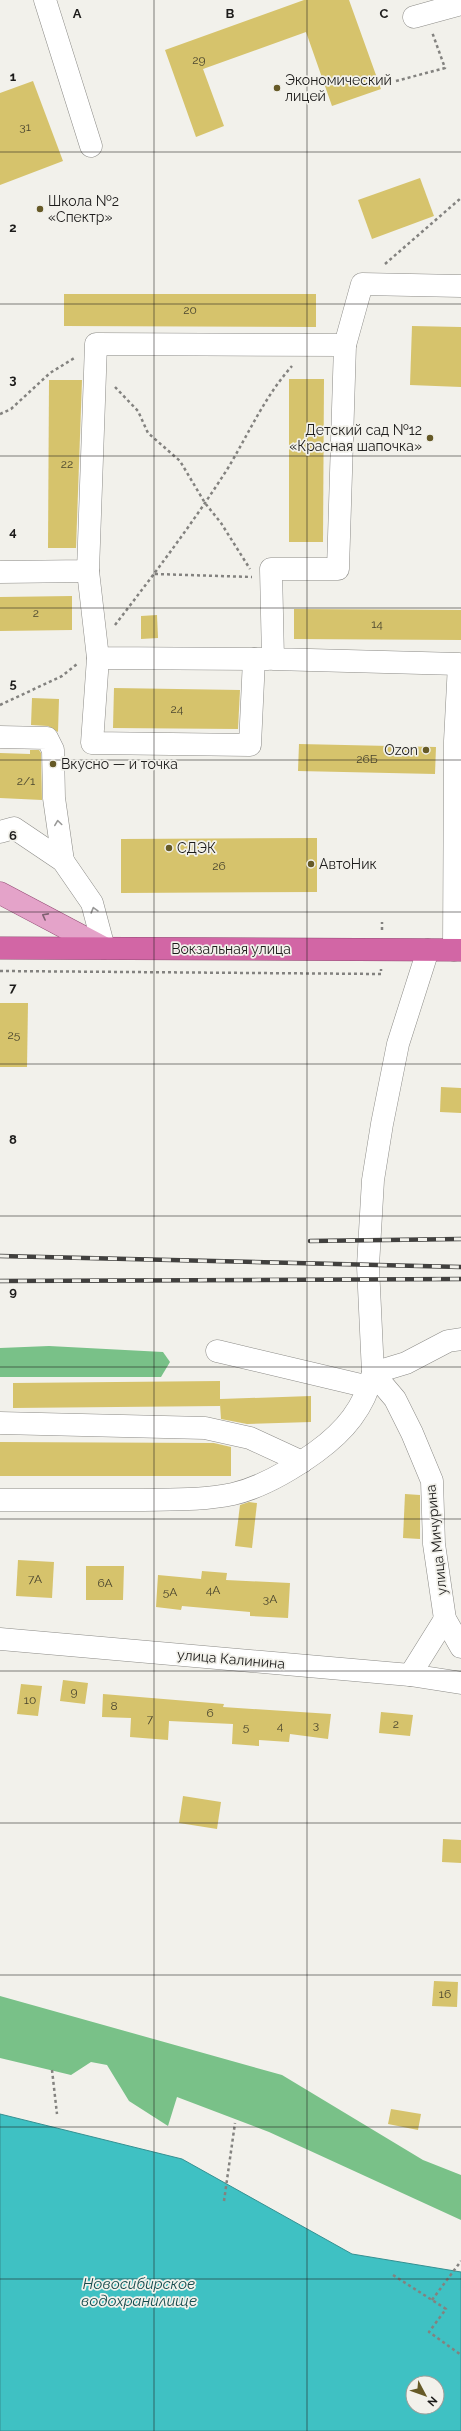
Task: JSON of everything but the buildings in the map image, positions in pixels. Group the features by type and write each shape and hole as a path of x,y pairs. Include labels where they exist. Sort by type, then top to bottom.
{"highway":[{"name":"Вокзальная улица","path":"0,948 458,950"}],"main road":[{"path":"0,893 104,948"}],"street":[{"path":"45,0 92,146"},
{"path":"419,15 461,4"},
{"path":"345,345 96,344 88,571 97,653 92,743 250,745 263,659 271,568 338,569 345,345 362,284 461,286"},
{"path":"0,572 88,571"},
{"path":"97,653 460,664 455,741 458,950"},
{"path":"0,737 47,738 54,750 54,798 63,861"},
{"path":"0,832 14,828 63,861 92,903 104,948"},
{"path":"0,1500 201,1499 234,1494 271,1481 302,1462 338,1436 358,1412 371,1380 368,1266 373,1180 382,1124 398,1044 428,950"},
{"path":"217,1351 371,1380 448,1341 461,1339"},
{"name":"улица Мичурина","path":"371,1380 395,1399 412,1433 432,1481 434,1544 445,1619 461,1647"},
{"path":"0,1423 206,1428 250,1438 302,1462"},
{"path":"410,1675 445,1619"},
{"name":"улица Калинина","path":"0,1639 410,1675 461,1683"}],"path":[{"path":"396,81 446,68 419,15"},
{"path":"362,284 461,198"},
{"path":"0,414 11,409 50,374 96,344"},
{"path":"0,705 62,676 97,653 178,544 229,466 276,383 301,356 316,345"},
{"path":"95,367 138,411 148,433 180,461 205,503 221,523 257,578 155,574"},
{"path":"52,2070 57,2114"},
{"path":"224,2201 235,2122"},
{"path":"432,2300 461,2262"},
{"path":"393,2275 446,2309 429,2332 461,2354"}],"green space":[{"path":"49,1346 163,1352 170,1362 161,1377 0,1377 0,1348"},
{"path":"0,1996 282,2075 423,2160 461,2175 461,2220 269,2132 177,2097 168,2126 129,2101 107,2065 91,2062 71,2075 0,2058"}],"water":[{"name":"Новосибирское водохранилище","path":"0,2114 182,2159 352,2254 461,2272 461,2431 0,2431"}],"railway":[{"path":"310,1241 461,1239"},
{"path":"0,1256 461,1267"},
{"path":"0,1281 461,1279"}],"place":[{"name":"Экономический лицей","path":"277,88"},
{"name":"Школа №2 «Спектр»","path":"40,209"},
{"name":"Детский сад №12 «Красная шапочка»","path":"430,438"},
{"name":"Ozon","path":"426,750"},
{"name":"Вкусно — и точка","path":"53,764"},
{"name":"СДЭК","path":"169,848"},
{"name":"АвтоНик","path":"311,864"}]}
